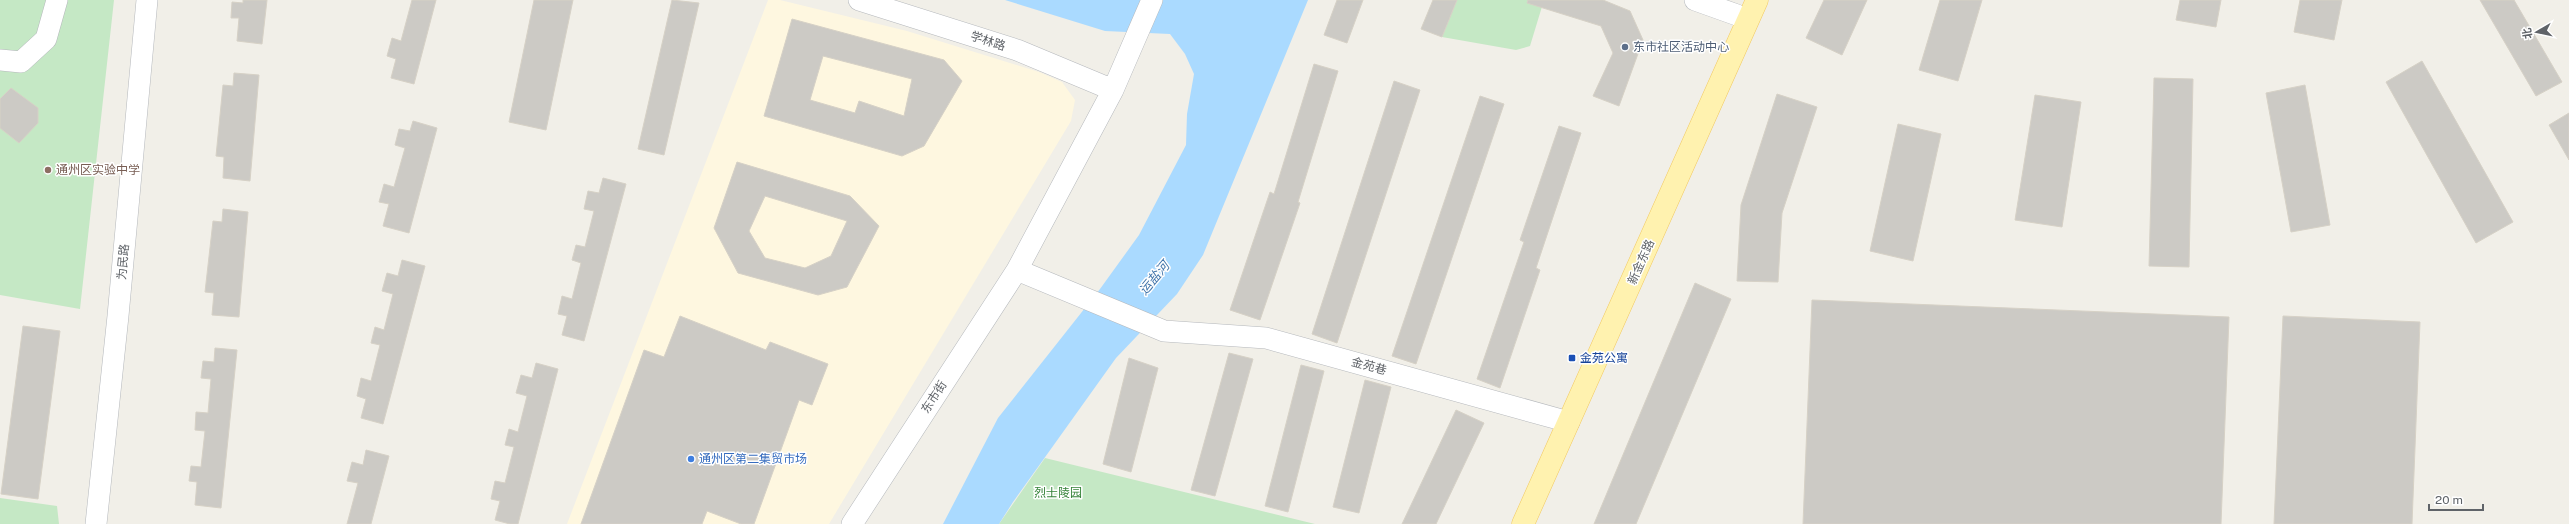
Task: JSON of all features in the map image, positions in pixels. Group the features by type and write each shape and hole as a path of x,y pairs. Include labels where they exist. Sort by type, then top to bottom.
{"main road":[{"name":"新金东路","path":"1509,524 1562,419 1757,0"},
{"name":"新金东路","path":"1523,524 1562,419 1739,7"}],"street":[{"path":"0,60 21,62 46,39 57,0"},
{"name":"为民路","path":"96,524 118,316 147,0"},
{"name":"学林路","path":"859,0 1018,50 1113,90"},
{"name":"东市街","path":"852,524 1017,270 1124,69 1152,0"},
{"path":"1695,0 1739,7"},
{"name":"金苑巷","path":"1017,270 1164,331 1266,338 1562,419"}],"shaded area":[{"path":"768,0 780,0 907,31 1039,72 1062,82 1075,100 1071,121 829,524 567,524"}],"green space":[{"name":"通州区实验中学","path":"0,0 114,0 80,309 0,295"},
{"path":"1457,0 1544,0 1530,46 1516,50 1442,37"},
{"name":"烈士陵园","path":"1045,458 1315,524 999,524"},
{"path":"0,498 57,506 59,524 0,524"}],"water":[{"name":"运盐河","path":"1005,0 1308,0 1203,255 1177,294 1116,358 1013,502 999,524 943,524 998,418 1100,289 1139,235 1186,145 1187,114 1194,74 1185,54 1170,34 1105,31"}],"building":[{"path":"243,0 267,0 262,44 237,41 239,18 231,18 232,2 243,3"},
{"path":"412,0 436,0 414,84 391,78 396,59 387,56 392,38 401,41"},
{"path":"534,0 573,0 546,130 509,122"},
{"path":"672,0 699,3 664,155 638,149"},
{"path":"1337,0 1363,0 1347,43 1324,35"},
{"path":"1433,0 1457,0 1442,37 1421,29"},
{"name":"东市社区活动中心","path":"1528,0 1603,0 1630,11 1643,40 1619,106 1593,96 1613,53 1601,26 1527,3"},
{"path":"1824,0 1867,0 1842,55 1806,38"},
{"path":"1940,0 1982,0 1958,81 1919,70"},
{"path":"2180,0 2221,0 2216,27 2176,20"},
{"path":"2300,0 2342,0 2334,40 2294,32"},
{"path":"2480,0 2514,0 2562,82 2536,96"},
{"path":"792,19 944,60 962,81 924,146 902,156 764,116","holes":["823,56 912,79 904,116 859,101 855,113 810,100"]},
{"path":"2422,61 2513,222 2476,243 2386,82"},
{"path":"1314,64 1338,71 1298,202 1300,203 1260,320 1230,310 1270,192 1274,194"},
{"path":"234,73 259,75 250,181 223,178 224,157 216,156 223,85 233,86"},
{"path":"2154,78 2193,79 2189,267 2149,266"},
{"path":"1394,81 1420,90 1337,343 1312,334"},
{"path":"2305,85 2330,225 2291,232 2266,93"},
{"path":"11,88 38,108 38,123 19,143 0,128 0,99"},
{"path":"1777,94 1817,107 1782,213 1778,282 1737,281 1741,205"},
{"path":"2035,95 2081,102 2062,227 2015,220"},
{"path":"1480,96 1504,104 1416,364 1392,356"},
{"path":"2569,113 2569,160 2549,125"},
{"path":"413,121 437,128 409,233 383,226 389,204 379,202 384,184 394,187 405,148 395,145 399,129 410,131"},
{"path":"1898,124 1941,134 1913,261 1870,251"},
{"path":"1559,126 1581,133 1536,268 1540,270 1500,388 1477,379 1524,242 1520,240"},
{"path":"737,162 850,196 879,226 847,287 818,295 738,273 714,228","holes":["765,196 847,221 831,256 805,268 765,258 749,231"]},
{"path":"603,178 626,184 584,341 562,335 567,316 558,314 562,296 572,299 581,263 572,260 576,245 585,247 594,211 584,209 588,191 599,193"},
{"path":"223,209 248,212 239,317 212,315 214,293 205,292 213,221 222,222"},
{"path":"402,260 425,266 383,424 361,418 366,399 357,396 361,378 371,381 380,345 371,343 375,327 384,330 393,294 382,291 387,273 398,276"},
{"path":"1695,283 1731,299 1636,524 1594,524"},
{"path":"1812,300 2229,317 2221,524 1803,524"},
{"name":"通州区第二集贸市场","path":"680,316 766,350 770,342 828,364 812,405 799,400 754,524 741,524 707,511 702,524 581,524 644,350 664,357"},
{"path":"2283,316 2420,322 2412,524 2274,524"},
{"path":"23,326 60,331 38,499 1,494"},
{"path":"215,348 237,350 221,508 195,505 197,482 189,481 191,466 201,467 205,431 195,430 196,412 208,413 211,379 201,378 203,361 214,362"},
{"path":"1229,353 1253,359 1215,496 1191,490"},
{"path":"1129,358 1158,368 1131,472 1103,464"},
{"path":"536,363 558,369 518,524 510,524 495,520 500,501 491,499 495,481 505,483 514,447 505,445 509,429 518,432 527,396 516,393 521,375 532,378"},
{"path":"1301,365 1324,371 1288,512 1265,506"},
{"path":"1365,380 1391,387 1359,513 1333,507"},
{"path":"1456,410 1484,423 1436,524 1402,524"},
{"path":"366,450 389,456 371,524 347,524 358,483 347,481 352,462 363,465"}],"place":[{"name":"东市社区活动中心","path":"1625,47"},
{"name":"通州区实验中学","path":"48,170"},
{"name":"金苑公寓","path":"1572,358"},
{"name":"通州区第二集贸市场","path":"691,459"}]}
